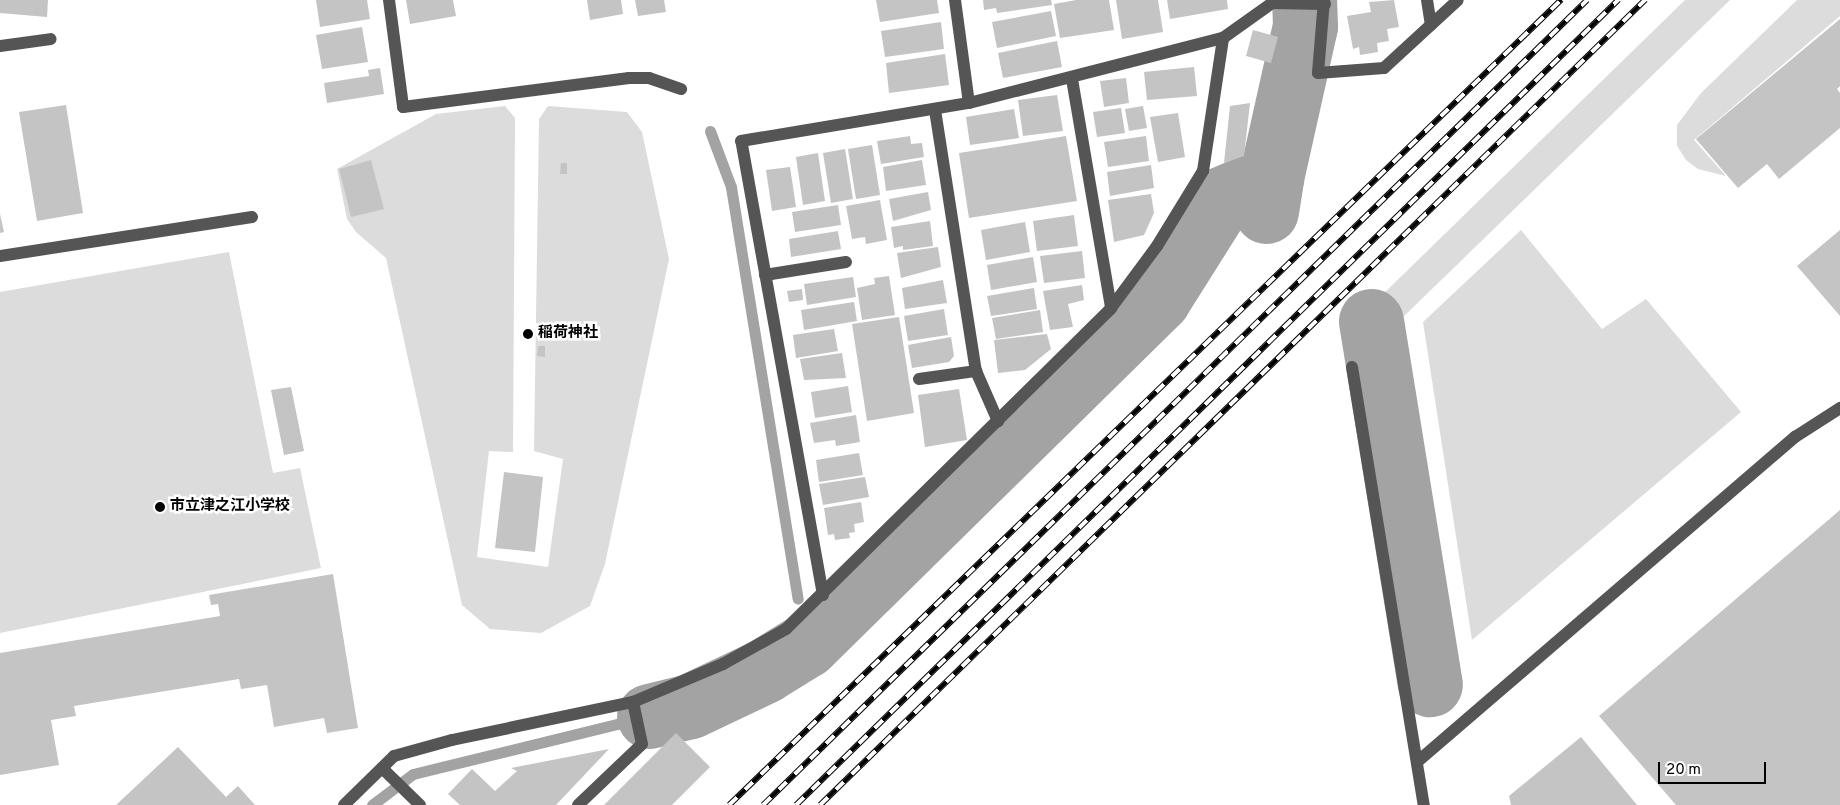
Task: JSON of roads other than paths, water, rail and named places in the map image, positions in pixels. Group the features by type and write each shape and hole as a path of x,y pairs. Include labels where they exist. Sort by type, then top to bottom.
{"street":[{"path":"389,0 403,108 629,78 649,78 680,89"},
{"path":"956,0 969,103"},
{"path":"1427,0 1431,25"},
{"path":"823,596 741,141 935,110 1072,79 1223,38 1272,1 1296,4 1321,3 1318,73 1384,68 1458,0"},
{"path":"0,46 51,38"},
{"path":"344,805 394,756 452,740 633,702 723,664 786,629 823,596 1111,308 1157,246 1203,172 1223,38"},
{"path":"1072,79 1111,308"},
{"path":"935,110 976,371 998,421"},
{"path":"0,256 252,217"},
{"path":"765,275 846,262"},
{"path":"1352,367 1424,805"},
{"path":"919,379 976,371"},
{"path":"1416,762 1795,437 1840,408"},
{"path":"578,805 642,744 633,702"},
{"path":"382,768 420,805"}],"waterway":[{"path":"1266,211 1271,178 1305,26 1304,0"},
{"path":"710,131 731,187 798,599"},
{"path":"649,716 690,706 764,671 806,645 1158,299 1221,199 1271,178"},
{"path":"1371,321 1430,684"},
{"path":"372,805 413,774 649,716"}],"railway":[{"path":"729,805 1561,0"},
{"path":"763,805 1587,0"},
{"path":"796,805 1618,0"},
{"path":"820,805 1645,0"}],"place":[{"name":"稲荷神社","path":"528,334"},
{"name":"市立津之江小学校","path":"160,507"}]}
